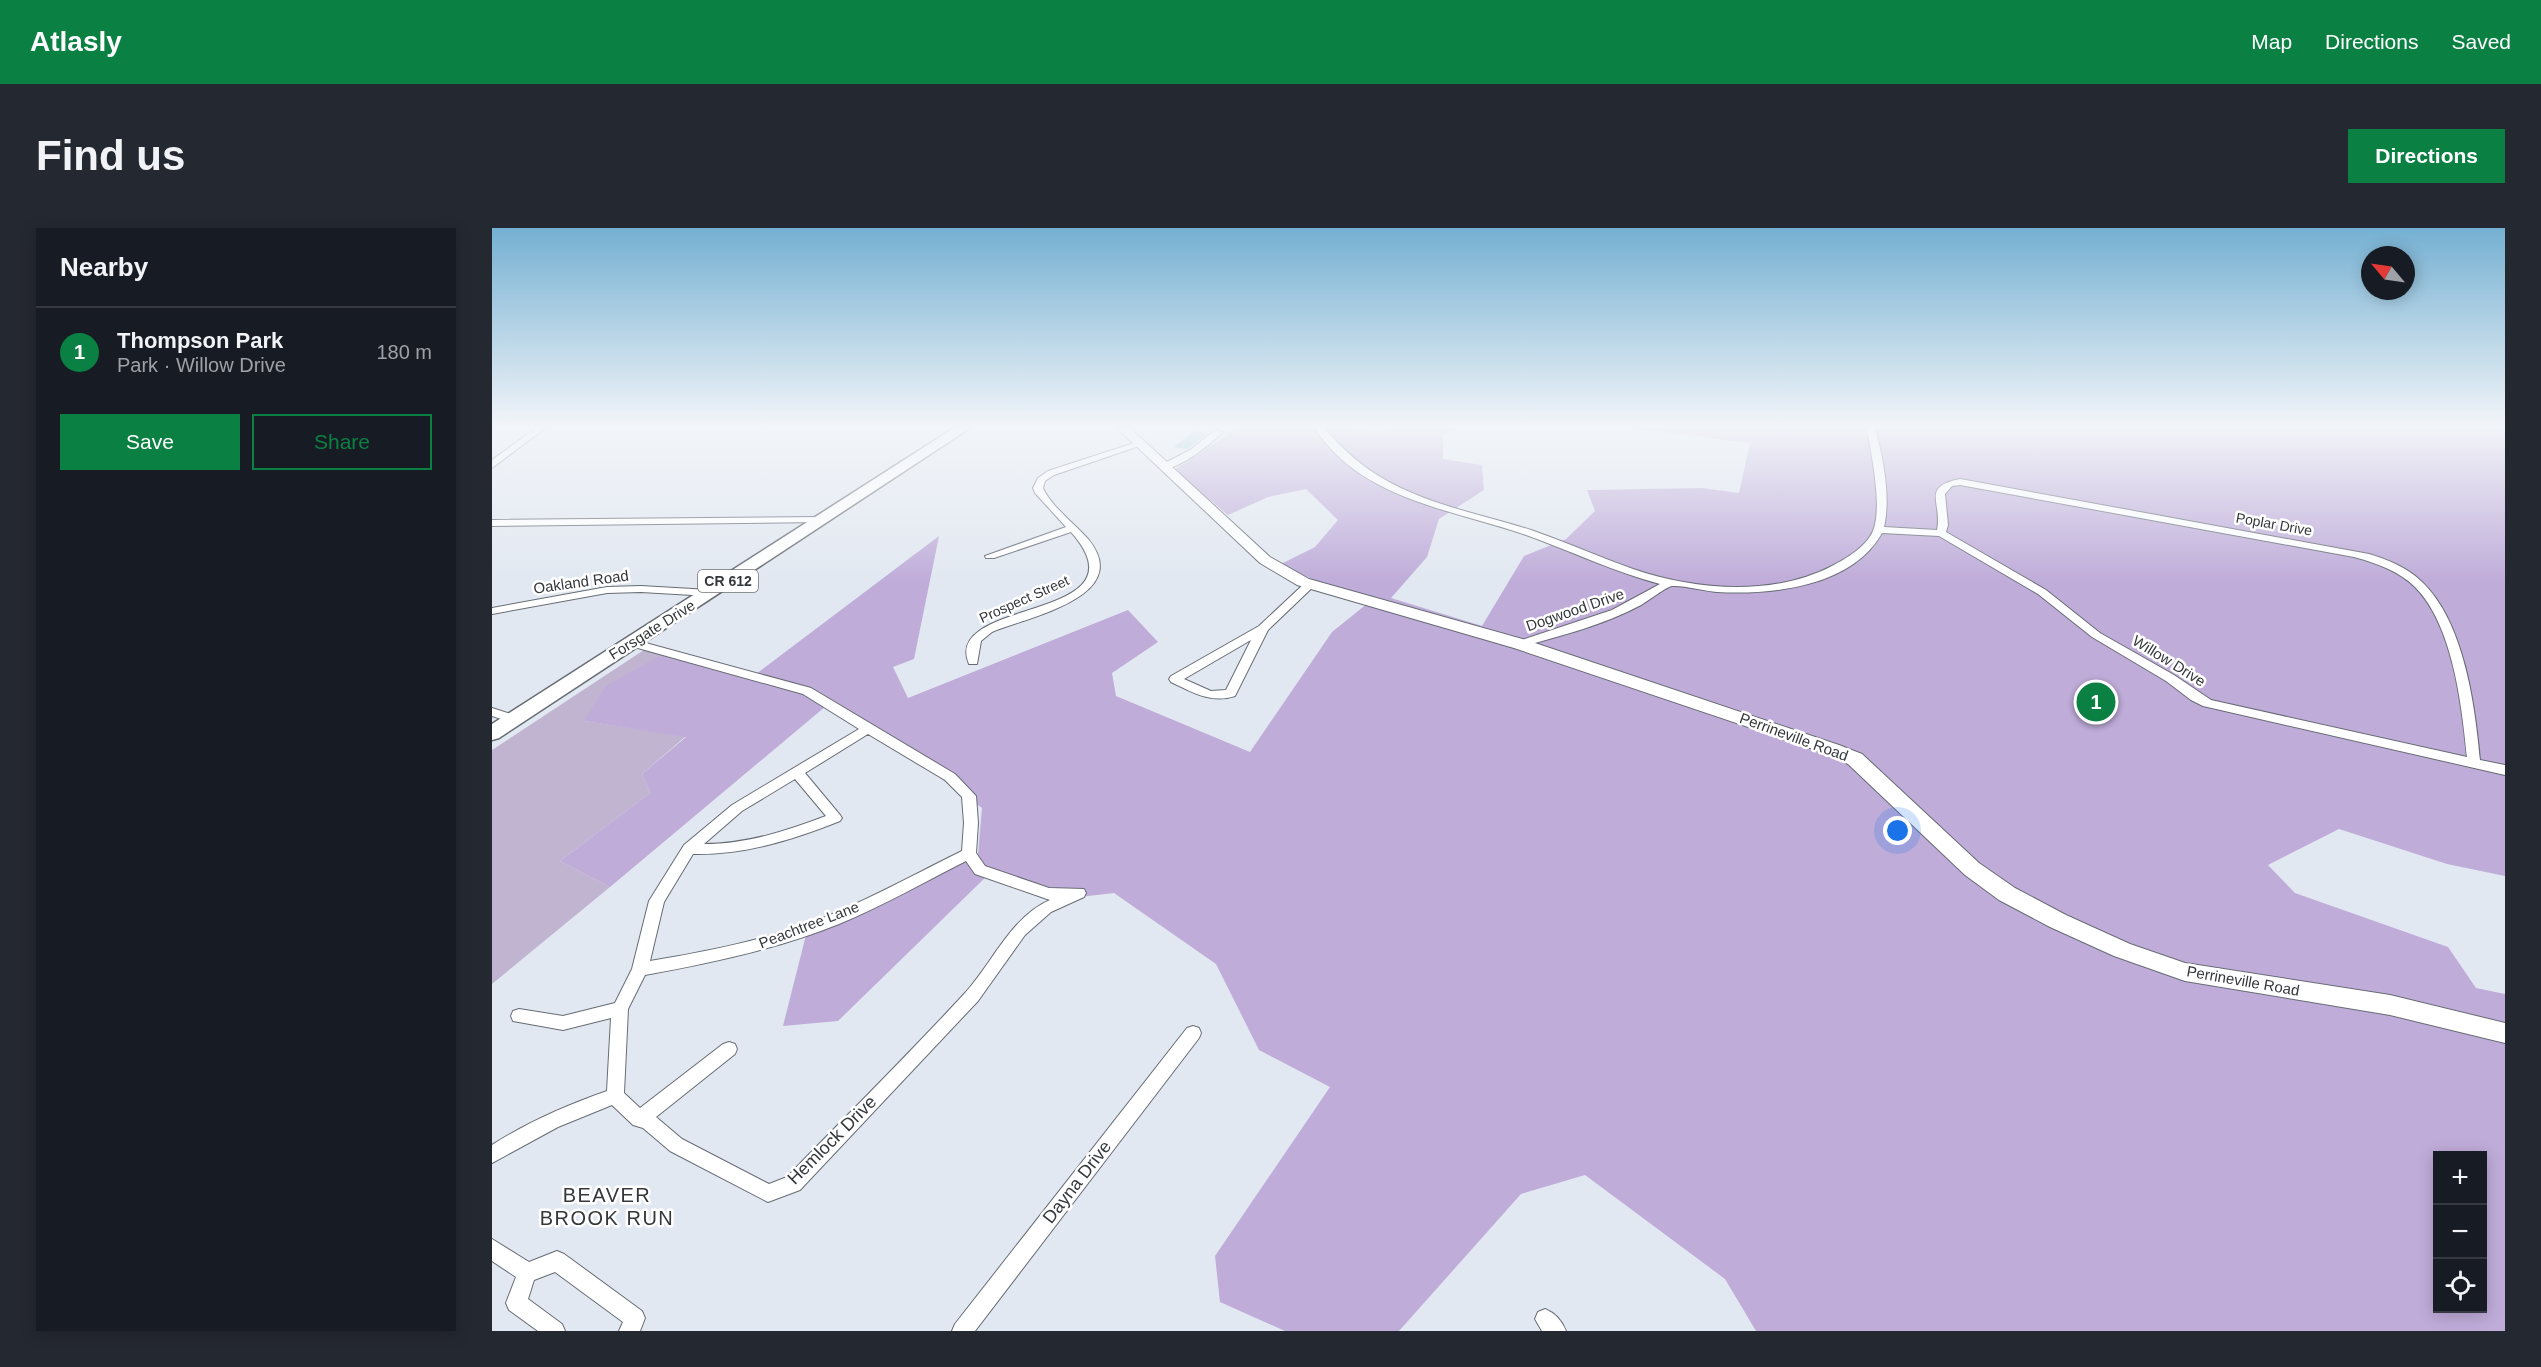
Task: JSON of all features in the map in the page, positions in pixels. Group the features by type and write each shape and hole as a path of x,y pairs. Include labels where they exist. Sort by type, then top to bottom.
{"main road":[{"name":"Forsgate Drive","path":"492,733 883,479"}],"street":[{"name":"Prospect Street","path":"973,661 973,646 979,636 991,629 1061,603 1087,586 1094,578 1096,569 1092,552 1040,493 1038,488 1042,479"},
{"name":"Perrineville Road","path":"1178,479 1265,560 1286,574 1310,584 1521,644 1801,737 1855,759 1972,869 2007,894 2058,921 2122,950 2185,972 2390,1005 2505,1033"},
{"path":"1375,479 1425,501 1493,521 1602,562 1668,583 1737,590 1796,584 1839,567 1858,556 1871,543 1879,530 1880,497 1878,479"},
{"name":"Poplar Drive","path":"1941,533 1944,525 1939,497 1941,489 1948,483 1960,482 2355,554 2382,562 2410,578 2426,592 2437,611 2452,648 2463,691 2474,764"},
{"path":"492,523 820,520"},
{"path":"990,556 1071,529"},
{"name":"Willow Drive","path":"1879,530 1941,533 2042,592 2096,635 2170,678 2195,698 2207,703 2505,770"},
{"name":"Dogwood Drive","path":"1521,644 1628,609 1668,583"},
{"path":"1263,628 1231,693 1227,695 1202,692 1175,679 1263,628 1310,584"},
{"name":"Oakland Road","path":"492,612 607,590 641,589 710,593"},
{"path":"631,643 807,691 950,777 969,796 971,822 969,854"},
{"path":"492,712 513,719"},
{"path":"492,1155 523,1134 570,1111 615,1096 620,1009 640,969 657,901 689,849 737,808 869,728"},
{"path":"689,849 715,850 753,846 792,836 835,818 797,772"},
{"name":"Hemlock Drive","path":"615,1096 639,1119 649,1122 676,1146 768,1193 793,1184 972,996 1020,931 1046,908 1079,893 1049,894 1037,891 980,870 969,854"},
{"name":"Peachtree Lane","path":"640,969 718,956 781,939 836,919 969,854"},
{"path":"519,1016 563,1023 620,1009"},
{"name":"Dayna Drive","path":"962,1331 1193,1033"},
{"path":"639,1119 729,1049"},
{"path":"492,1249 527,1273"},
{"path":"555,1331 516,1303 527,1273 557,1261 635,1318 629,1331"}],"shaded area":[{"path":"1185,479 1483,479 1484,490 1439,519 1427,557 1391,598 1482,626 1524,556 1566,539 1595,511 1587,490 1702,488 1739,493 1742,479 2505,479 2505,876 2447,864 2339,829 2268,865 2295,893 2448,947 2476,988 2505,994 2505,1331 1756,1331 1725,1279 1585,1175 1521,1194 1399,1331 1285,1331 1220,1302 1215,1256 1330,1087 1259,1050 1216,964 1114,893 1062,899 991,872 838,1021 783,1026 806,935 978,854 982,808 832,701 610,887 560,861 650,793 642,774 686,737 584,721 606,686 668,651 756,674 939,536 914,659 893,667 908,698 1128,610 1158,642 1112,673 1116,696 1250,752 1332,632 1373,599 1318,582 1281,564 1315,547 1338,520 1306,489 1268,497 1228,515"},
{"path":"650,646 668,651 584,721 686,736 642,774 650,793 560,861 610,887 492,984 492,750"}],"place":[{"name":"Thompson Park","path":"2096,702"}],"district":[{"name":"BEAVER BROOK RUN","path":"607,1206"}]}
